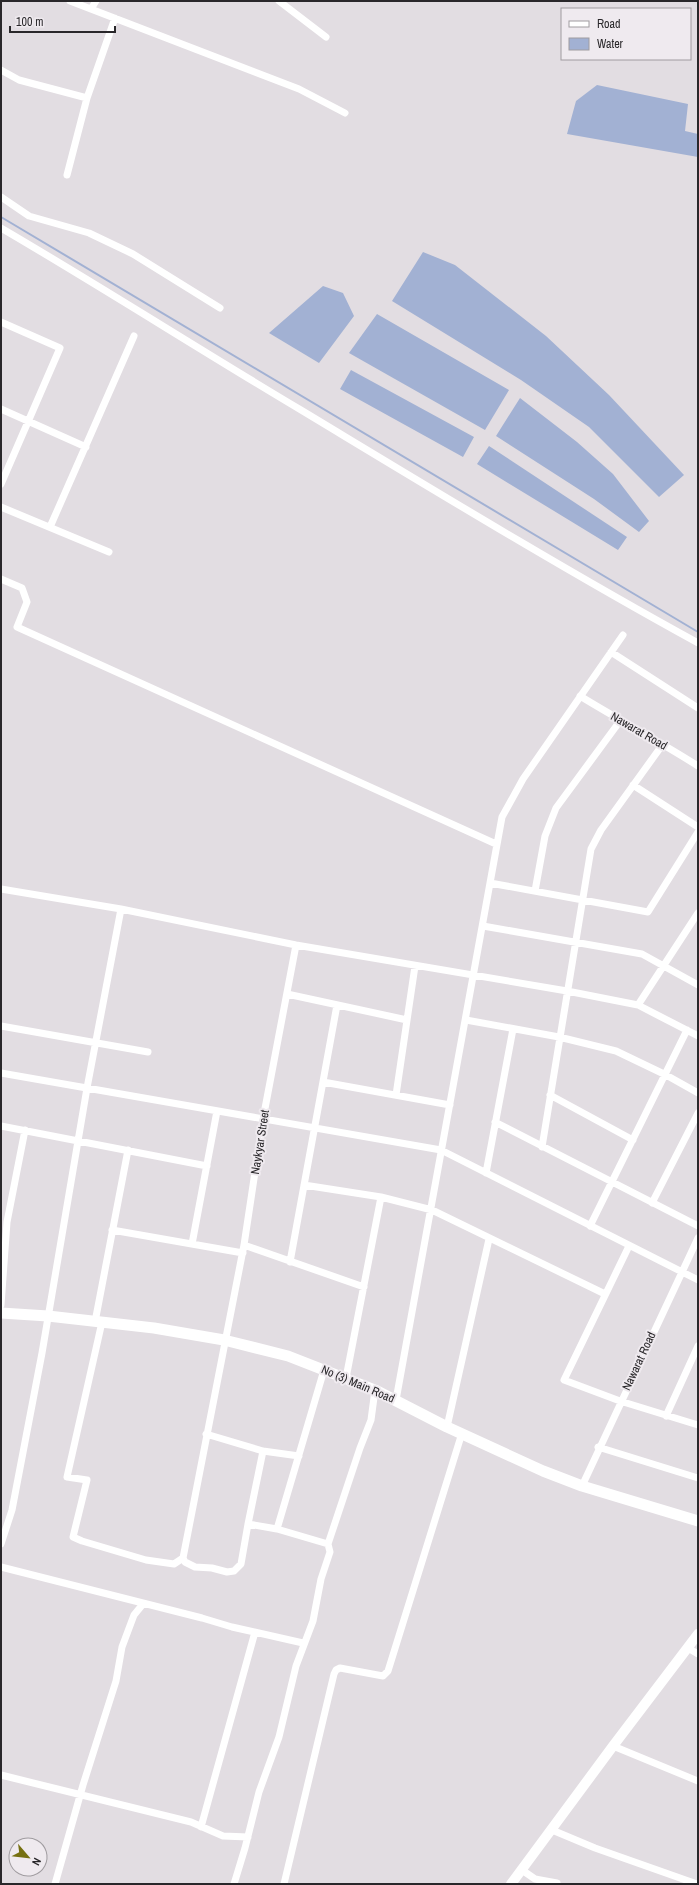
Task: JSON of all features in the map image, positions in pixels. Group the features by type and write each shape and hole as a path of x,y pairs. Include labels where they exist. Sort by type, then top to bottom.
{"main road":[{"name":"No (3) Main Road","path":"1,1313 48,1316 154,1328 224,1340 288,1356 375,1390 447,1427 543,1471 582,1486 698,1521"}],"street":[{"path":"70,1 299,89 345,114"},
{"path":"91,9 96,1"},
{"path":"279,1 326,37"},
{"path":"67,176 87,98 115,18"},
{"path":"1,70 19,80 87,98"},
{"path":"1,197 29,216 89,233 133,254 220,308"},
{"path":"1,228 300,410 623,602 698,643"},
{"path":"1,322 60,348 1,484"},
{"path":"50,527 134,336"},
{"path":"1,409 86,447"},
{"path":"1,507 109,552"},
{"path":"1,579 22,588 27,602 17,627 496,844"},
{"path":"396,1400 432,1210 441,1150 502,817 510,800 623,635"},
{"path":"611,652 698,708"},
{"name":"Nawarat Road","path":"580,696 698,766"},
{"path":"535,891 545,836 556,808 620,721"},
{"path":"542,1147 591,849 601,830 663,744"},
{"path":"633,786 698,827"},
{"path":"490,883 648,912 698,832"},
{"path":"1,889 121,909 296,945 415,966 474,974 638,1005 698,1036"},
{"path":"1,1544 12,1510 48,1316 87,1088 121,909"},
{"path":"638,1005 662,966 698,913"},
{"path":"483,926 642,954 698,985"},
{"name":"Naykyar Street","path":"183,1558 224,1340 243,1249 263,1119 296,945"},
{"path":"396,1095 415,966"},
{"path":"287,994 407,1020"},
{"path":"290,1262 337,1005"},
{"path":"466,1020 560,1037 616,1051 666,1075 698,1093"},
{"path":"1,1026 148,1052"},
{"path":"486,1173 512,1029"},
{"path":"590,1226 687,1030"},
{"path":"1,1073 441,1150 698,1280"},
{"path":"323,1082 450,1105"},
{"path":"550,1095 633,1140"},
{"path":"192,1244 217,1111"},
{"path":"652,1204 698,1113"},
{"path":"495,1122 652,1204 698,1226"},
{"path":"1,1126 207,1166"},
{"path":"1,1305 8,1222 25,1130"},
{"path":"128,1150 112,1230 99,1322 67,1477 87,1480 73,1537 146,1560 174,1564 183,1558 185,1562 195,1567 212,1568 227,1572 234,1571 241,1564 263,1451"},
{"path":"304,1185 381,1197 432,1210 605,1294"},
{"path":"346,1378 381,1197"},
{"path":"112,1230 192,1244 243,1249 290,1262 364,1287"},
{"name":"Nawarat Road","path":"582,1486 598,1448 698,1238"},
{"path":"447,1427 489,1239"},
{"path":"629,1246 564,1380 620,1401 698,1425"},
{"path":"666,1416 698,1346"},
{"path":"277,1529 324,1370"},
{"path":"234,1884 259,1792 279,1737 286,1701 303,1643 313,1621 321,1579 330,1552 328,1544 371,1420 375,1390"},
{"path":"206,1434 263,1451 299,1456"},
{"path":"284,1884 334,1674 336,1670 340,1668 384,1676 390,1668 462,1434"},
{"path":"598,1448 698,1478"},
{"path":"248,1524 277,1529 328,1544"},
{"path":"1,1567 143,1604 303,1643"},
{"path":"55,1884 80,1795 116,1682 122,1647 134,1615 143,1604"},
{"path":"202,1826 255,1632"},
{"path":"511,1884 698,1634"},
{"path":"688,1648 698,1654"},
{"path":"613,1746 698,1781"},
{"path":"1,1775 202,1826 223,1836 248,1837"},
{"path":"552,1830 595,1848 697,1884"},
{"path":"522,1870 535,1879 557,1883"}],"water":[{"path":"597,85 688,104 685,131 698,134 698,157 567,134 576,101"},
{"path":"423,252 455,265 546,336 609,395 684,475 659,497 589,427 521,380 392,301"},
{"path":"323,286 343,293 354,316 319,363 269,333"},
{"path":"377,314 509,390 485,430 349,353"},
{"path":"351,370 474,437 463,457 340,389"},
{"path":"520,398 577,442 613,474 649,521 639,532 594,499 496,436"},
{"path":"489,446 627,537 618,550 477,464"}],"waterway":[{"path":"1,217 698,632"}]}
